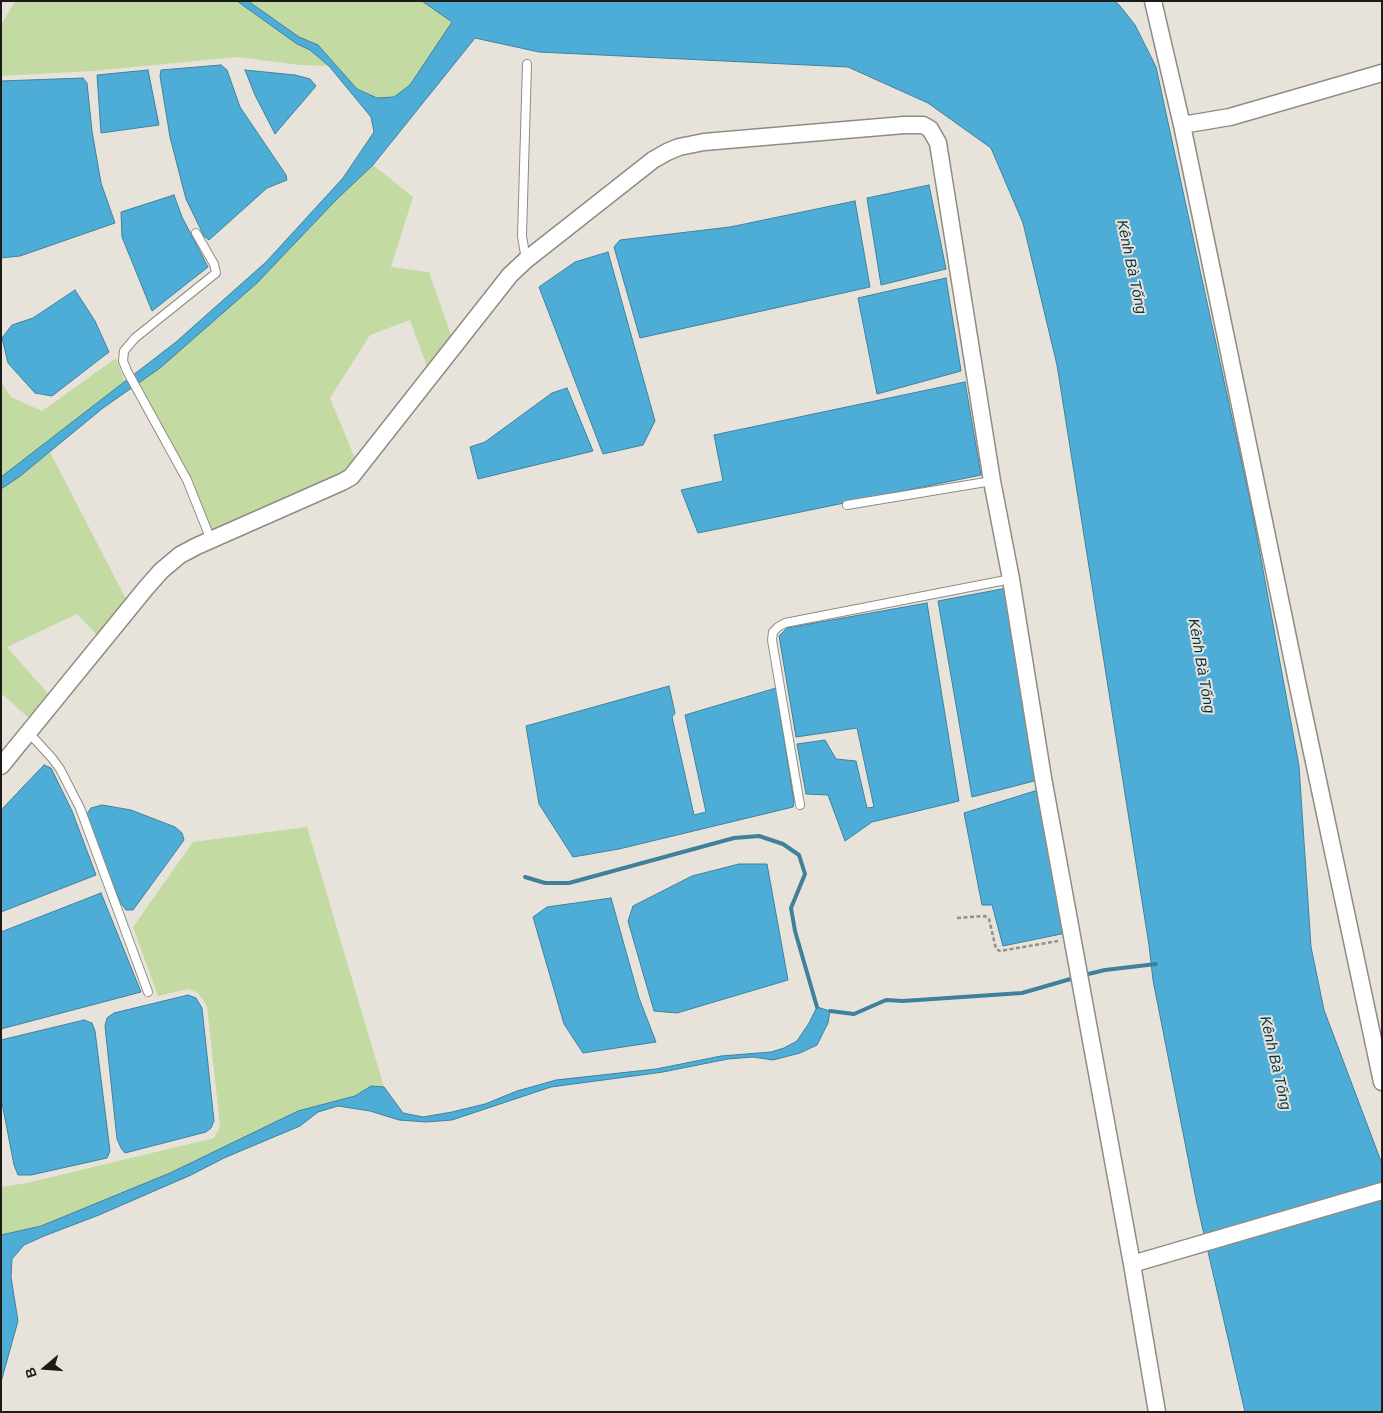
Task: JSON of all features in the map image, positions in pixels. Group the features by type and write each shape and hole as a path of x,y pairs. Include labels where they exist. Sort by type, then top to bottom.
{"street":[{"path":"1152,1 1182,126 1298,691 1381,1078"},
{"path":"1182,126 1230,117 1382,74"},
{"path":"1,766 161,571 180,555 350,477 510,275 526,260 653,160 679,147 704,142 914,124 923,125 930,129 938,143 992,480 1157,1412"},
{"path":"1132,1264 1382,1190"}],"lane":[{"path":"526,260 522,236 527,64"},
{"path":"196,233 214,264 216,273 134,338 124,351 123,361 187,480 211,540"},
{"path":"847,505 992,480"},
{"path":"800,805 772,640 774,632 778,627 785,623 1011,579"},
{"path":"29,733 60,769 80,808 148,992"}],"path":[{"path":"956,918 986,916 989,919 996,949 1000,951 1073,938"}],"green space":[{"path":"15,1 237,1 297,44 310,50 329,66 300,65 237,57 93,71 1,76 1,25"},
{"path":"248,1 422,1 452,22 410,85 394,97 377,98 357,89 318,45 299,37"},
{"path":"373,165 413,197 391,267 429,272 453,341 429,372 410,320 370,335 330,398 357,463 347,472 213,534 190,477 139,383 160,368 257,283 336,200"},
{"path":"116,358 125,382 1,477 1,382 11,397 42,411"},
{"path":"50,452 127,601 99,637 77,614 7,647 51,697 32,721 1,693 1,489"},
{"path":"307,827 384,1087 371,1086 355,1096 298,1111 170,1173 41,1226 1,1235 1,1187 27,1183 214,1138 220,1127 207,1006 198,993 188,989 158,996 133,927 193,842"}],"water":[{"name":"Kênh Bà Tống","path":"237,1 248,1 299,37 318,45 357,89 377,98 394,97 410,85 452,22 422,1 1115,1 1120,6 1135,25 1156,67 1252,510 1299,766 1311,947 1324,1010 1382,1164 1382,1412 1245,1412 1197,1204 1153,980 1057,365 1023,223 991,148 928,103 848,67 539,52 475,38 373,165 336,200 257,283 160,368 103,408 19,477 1,489 1,477 176,342 266,262 343,178 374,132 371,117 329,66 310,50 297,44"},
{"path":"221,65 227,70 240,107 286,175 287,180 267,188 209,240 204,236 186,199 170,137 160,76 161,70"},
{"path":"148,70 159,125 101,133 97,75"},
{"path":"245,70 295,75 310,79 316,86 275,134 255,95"},
{"path":"83,78 87,83 92,131 101,183 115,223 20,256 1,258 1,81"},
{"path":"929,185 946,269 881,285 867,198"},
{"path":"174,195 182,217 208,267 152,311 122,237 121,212"},
{"path":"855,201 870,287 640,338 614,247 620,240 730,227"},
{"path":"608,252 655,421 643,445 603,454 539,287 575,262"},
{"path":"946,278 961,371 877,394 858,298"},
{"path":"75,290 95,321 109,352 52,396 35,393 8,363 2,338 12,325 33,318"},
{"path":"965,382 981,475 698,533 681,490 723,481 714,435"},
{"path":"567,388 593,451 478,479 470,447 485,442 552,393"},
{"path":"1007,588 1038,780 972,797 938,601"},
{"path":"927,603 959,801 872,822 845,841 828,795 806,794 797,744 825,740 836,759 856,761 867,808 874,807 857,728 796,737 779,636 787,628"},
{"path":"669,686 675,713 672,717 694,815 706,812 685,715 776,688 794,802 793,807 619,849 573,857 539,804 526,726"},
{"path":"44,765 51,768 72,811 96,875 1,912 1,810"},
{"path":"1038,790 1066,933 1003,946 992,905 982,905 964,813"},
{"path":"102,805 131,810 175,827 182,833 184,840 133,910 126,910 120,902 89,823 87,814 91,808"},
{"path":"739,864 767,864 788,980 677,1013 654,1011 628,921 633,906 692,876"},
{"path":"101,893 141,992 1,1029 1,932"},
{"path":"611,898 639,998 656,1042 583,1053 564,1024 533,917 547,907"},
{"path":"188,995 196,998 202,1008 214,1121 211,1128 206,1132 125,1153 117,1139 105,1026 107,1018 114,1013"},
{"path":"817,1007 830,1011 828,1023 817,1045 800,1053 773,1060 753,1057 728,1059 663,1072 551,1087 452,1120 426,1122 399,1120 370,1111 338,1106 318,1112 300,1126 224,1158 191,1175 99,1215 24,1245 12,1259 11,1277 18,1321 1,1382 1,1235 41,1226 170,1173 298,1111 355,1096 371,1086 384,1087 403,1113 423,1117 452,1112 485,1104 517,1091 556,1080 656,1069 721,1056 771,1052 797,1041"},
{"path":"84,1020 92,1023 95,1031 110,1151 107,1158 31,1175 18,1175 14,1165 1,1098 1,1040"}],"waterway":[{"path":"525,877 545,883 569,883 734,838 759,836 783,844 799,855 805,874 791,908 795,931 817,1007"},
{"path":"1084,975 1105,970 1156,964"},
{"path":"830,1011 854,1014 886,1000 903,1001 1022,993 1074,978"}]}
